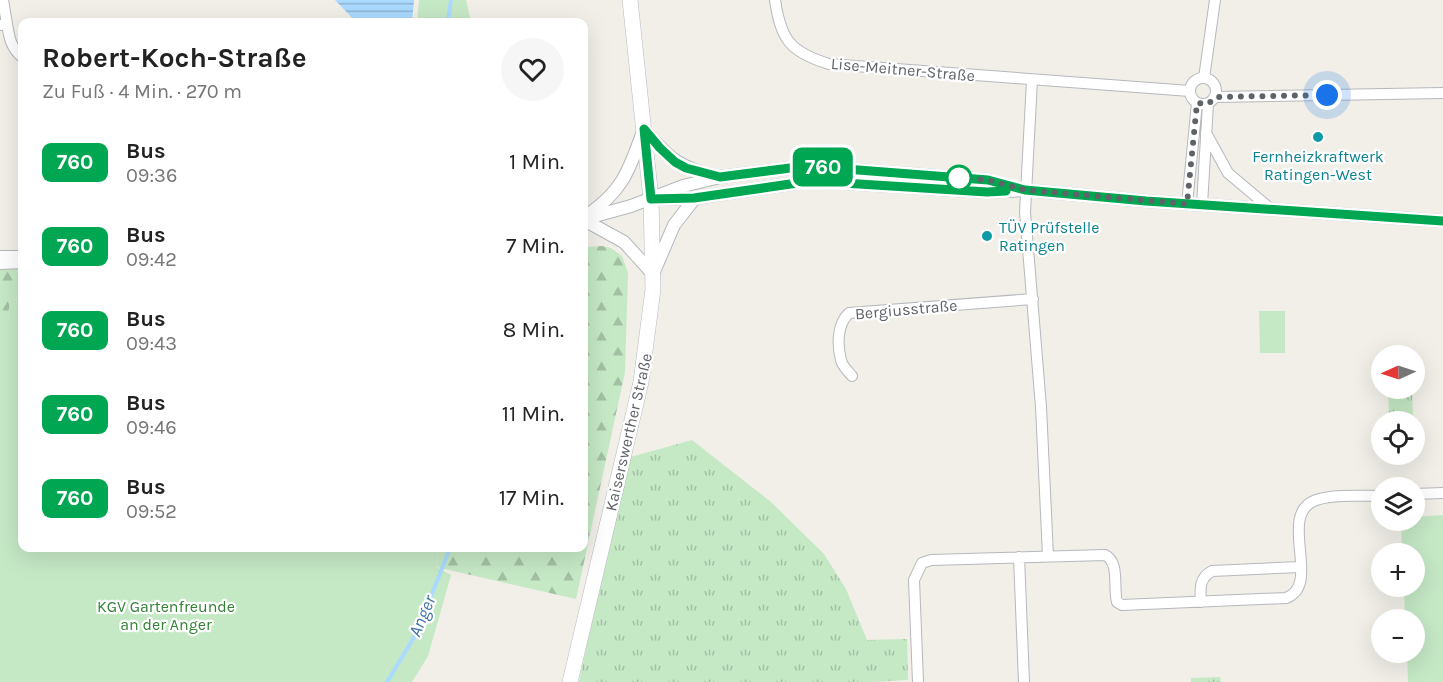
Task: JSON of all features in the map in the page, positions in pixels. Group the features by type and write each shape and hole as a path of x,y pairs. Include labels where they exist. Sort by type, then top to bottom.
{"main road":[{"name":"Kaiserswerther Straße","path":"570,682 641,382 649,331 653,274 651,199 630,0"}],"street":[{"path":"3,0 4,24 10,43 18,54"},
{"name":"Lise-Meitner-Straße","path":"775,0 779,23 786,38 801,53 829,64 1190,91"},
{"path":"1204,78 1215,0"},
{"path":"1187,204 1207,101 1217,92 1214,82 1204,78 1194,81 1190,91 1193,100 1207,101 1443,93"},
{"path":"1032,80 1025,212 1041,407 1048,556"},
{"path":"1202,205 1207,101"},
{"path":"588,216 615,192 630,166 644,129 675,162 686,168 720,177"},
{"path":"1206,133 1228,173 1272,210"},
{"path":"588,218 651,199 670,190 720,177 806,166 988,180 1025,190"},
{"path":"651,199 694,198 811,181 987,192 1025,190 1187,204 1443,221"},
{"path":"588,221 620,238 653,274 674,225 694,198"},
{"path":"0,257 18,257"},
{"path":"0,264 18,263"},
{"name":"Bergiusstraße","path":"852,376 841,362 839,333 840,324 849,313 1033,299"},
{"path":"1425,494 1443,493"},
{"path":"918,682 914,580 922,563 931,560 1108,556 1114,564 1117,602 1122,605 1290,597 1299,587 1299,522 1307,506 1314,500 1324,498 1371,496"},
{"path":"1019,557 1024,682"},
{"path":"1201,602 1202,581 1205,575 1212,571 1300,567"}],"green space":[{"path":"419,0 466,0 470,18 417,18"},
{"path":"588,247 611,248 622,256 628,273 625,372 588,543"},
{"path":"18,267 18,300 10,299 8,317 0,317 0,269"},
{"name":"KGV Gartenfreunde an der Anger","path":"10,299 18,300 18,552 438,552 436,567 451,575 428,656 412,682 0,682 0,317 8,317"},
{"path":"1259,311 1285,311 1285,353 1260,353"},
{"path":"1388,399 1412,399 1413,411 1389,411"},
{"path":"692,440 771,502 824,554 846,589 867,640 907,639 908,680 579,682 627,458"},
{"path":"1443,515 1443,682 1408,682 1407,663 1425,663 1425,609 1405,609 1404,597 1425,597 1425,543 1402,543 1401,531 1425,531 1425,516"},
{"path":"438,552 586,552 576,599 436,567"},
{"path":"1220,677 1221,682 1191,682 1191,678"}],"water":[{"path":"335,0 414,0 412,18 352,18"}],"waterway":[{"name":"Anger","path":"449,18 451,0"},
{"name":"Anger","path":"387,682 416,634 448,552"}],"bus line":[{"name":"760","path":"1006,191 987,192 811,181 687,199 651,199 644,129 675,162 686,168 720,177 806,166 988,180 1025,190 1146,201 1443,221"}],"place":[{"name":"Fernheizkraftwerk Ratingen-West","path":"1318,137"},
{"name":"TÜV Prüfstelle Ratingen","path":"987,236"}],"route":[{"path":"959,178 988,180 1025,190 1187,204 1197,103 1208,104 1216,97 1327,95"}]}
